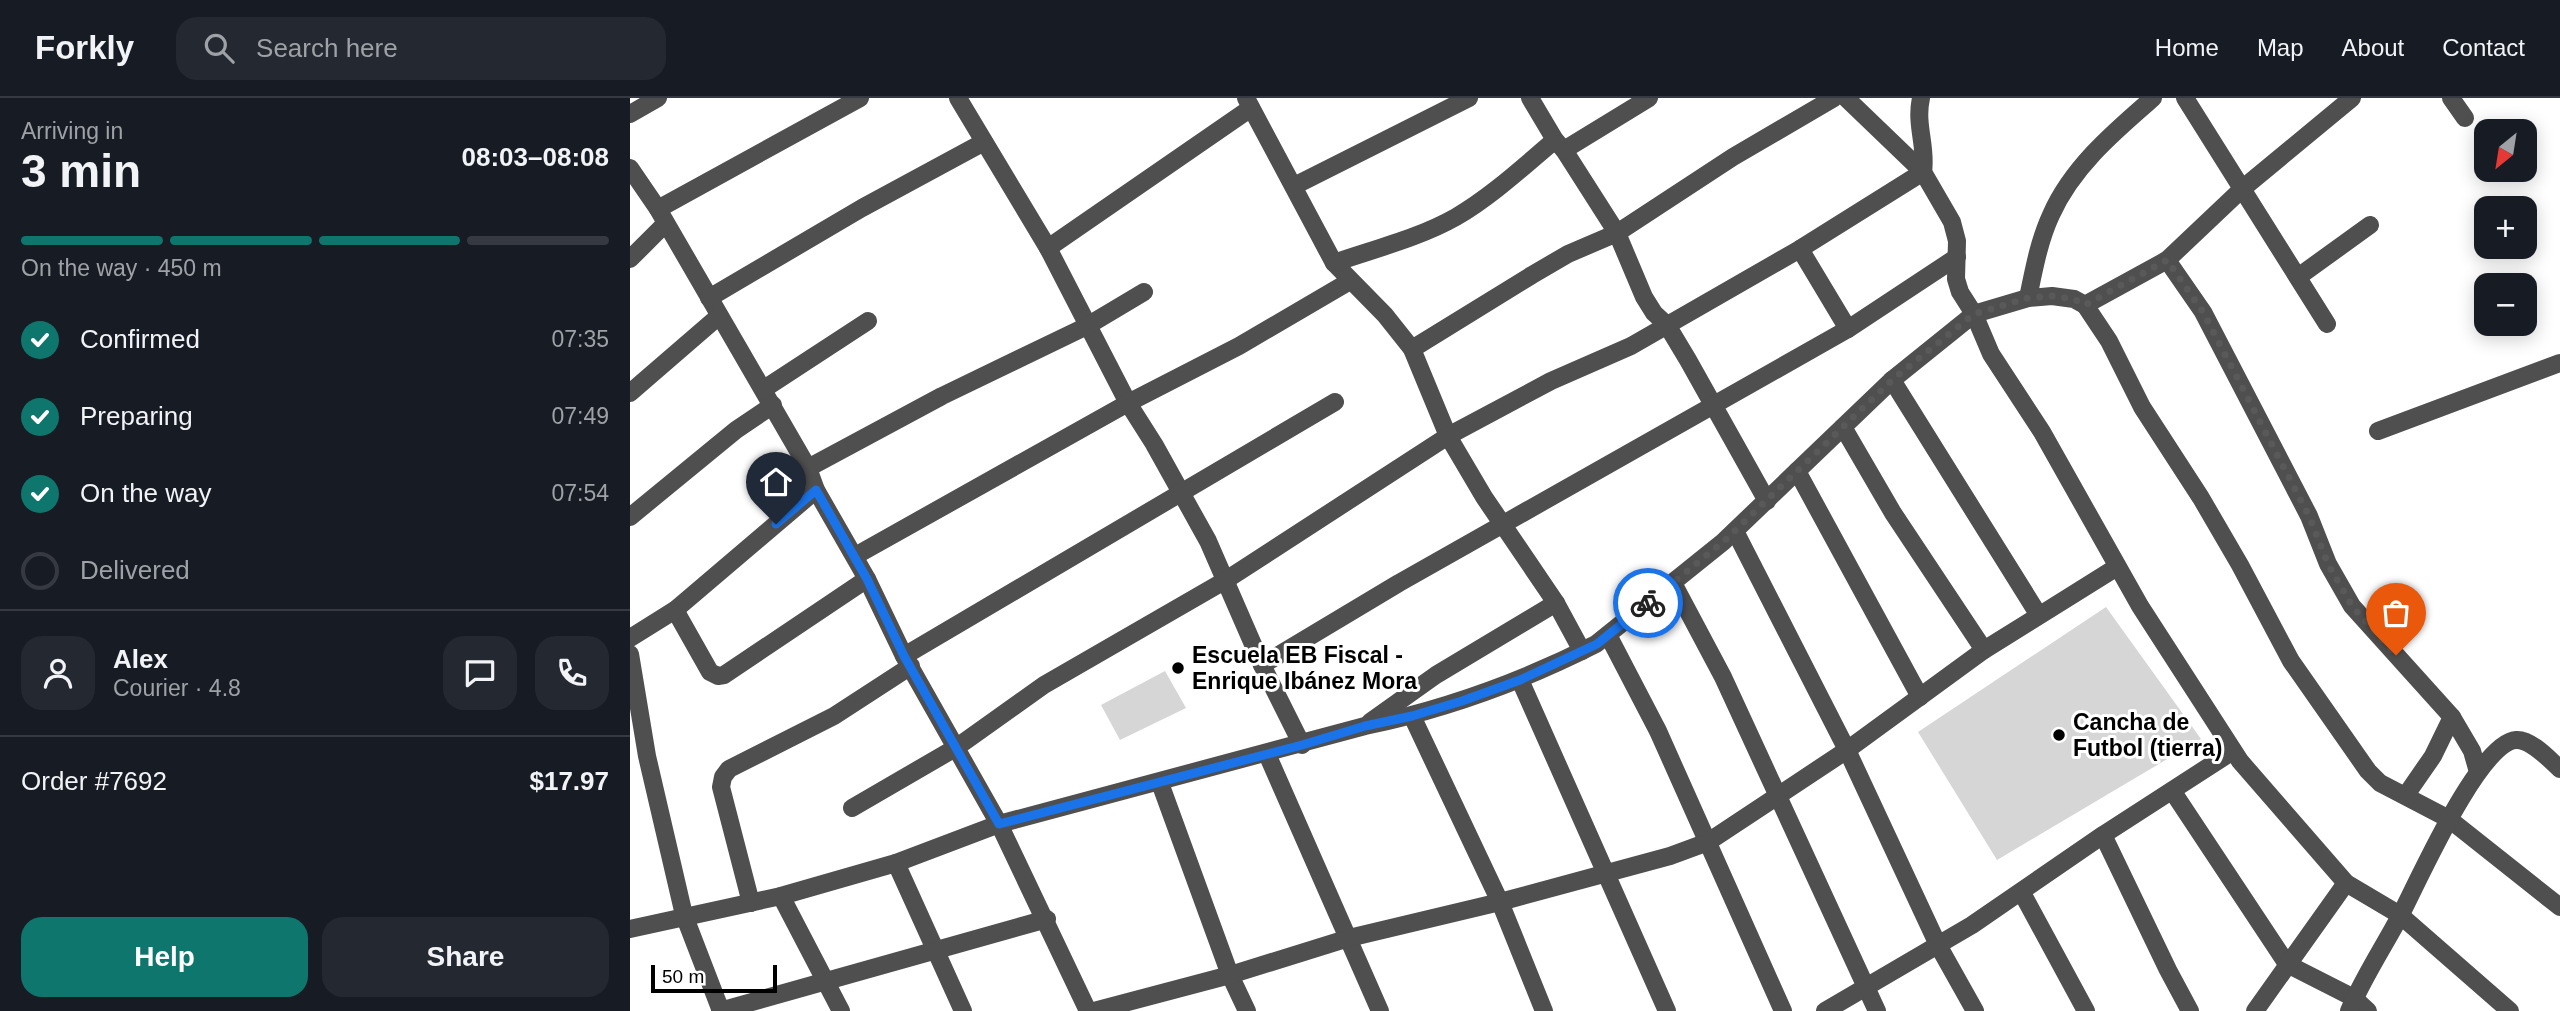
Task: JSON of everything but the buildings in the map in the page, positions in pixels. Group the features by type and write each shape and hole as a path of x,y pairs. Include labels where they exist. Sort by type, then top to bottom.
{"street":[{"path":"630,114 659,98"},
{"path":"630,258 662,217 860,98"},
{"path":"958,98 1048,248 1128,403 1182,493 1226,580 1262,665 1302,745"},
{"path":"1294,186 1469,98"},
{"path":"1531,98 1617,233 1644,297 1654,313 1667,325 1767,501"},
{"path":"1334,263 1405,239 1455,217 1560,145 1649,98"},
{"path":"1412,349 1568,254 1617,233 1733,157 1834,98"},
{"path":"1846,98 1923,172 1952,222 1957,241 1956,279 1991,354 2042,432 2140,606 2234,751 2346,883 2400,915 2510,1011"},
{"path":"852,808 957,747 1044,685 1226,580 1448,436 1551,381 1630,346 1800,249 1923,172 1925,161 1919,130 1921,98"},
{"path":"2028,298 2037,254 2052,213 2079,170 2113,133 2153,98"},
{"path":"2085,305 2167,260 2242,189 2352,98"},
{"path":"2451,98 2465,118"},
{"path":"2193,102 2242,189 2327,324"},
{"path":"1048,248 1249,103 1334,263 1385,315 1412,349 1448,436 1502,524 1556,603 1582,651"},
{"path":"709,298 862,208 984,142"},
{"path":"630,168 662,217 808,467 816,490 855,556 907,661 999,824 1047,919 1088,1011"},
{"path":"2298,277 2370,225"},
{"path":"1800,249 1848,328"},
{"path":"1262,665 1502,524 1848,328 1957,257"},
{"path":"2167,260 2203,312 2309,516 2328,564 2352,606 2452,716 2472,751 2478,772"},
{"path":"855,556 1128,403 1239,346 1350,281"},
{"path":"808,467 942,396 1087,326 1144,292"},
{"path":"630,929 684,915 781,896 895,863 999,824 1365,726 1412,716 1520,680 1582,651 1608,635 1673,583 1735,531 1892,380 1974,314 2028,298 2052,296 2074,299 2085,305 2096,319 2142,407 2227,542 2291,661 2368,771 2380,783 2449,819 2560,906"},
{"path":"630,393 719,316"},
{"path":"630,517 736,429 768,397 868,321"},
{"path":"2378,430 2560,362"},
{"path":"1892,380 2038,614"},
{"path":"751,903 721,787 723,777 729,769 834,716 907,661 1335,402"},
{"path":"1843,427 1893,513 1984,650"},
{"path":"1797,471 1920,697"},
{"path":"630,638 675,610 816,490"},
{"path":"1735,531 1847,750 1938,944 1975,1011"},
{"path":"1094,1011 1230,975 1349,938 1607,874 1708,842 1847,750 1984,650 2117,567"},
{"path":"675,610 710,672 718,676 724,675 867,579"},
{"path":"1673,583 1723,677 1877,1011"},
{"path":"1365,726 1436,675 1556,603"},
{"path":"1608,635 1658,731 1783,1011"},
{"path":"630,654 647,756 684,915 721,1011 1047,919"},
{"path":"1520,680 1668,1011"},
{"path":"1412,716 1500,902 1544,1011"},
{"path":"2406,795 2433,756 2452,716"},
{"path":"2351,1004 2449,819 2478,772 2498,750 2517,739 2536,748 2560,769"},
{"path":"1825,1011 2022,893 2104,835 2234,751"},
{"path":"1267,754 1380,1011"},
{"path":"1160,783 1230,975 1247,1011"},
{"path":"2173,792 2287,964 2351,1004 2368,1011"},
{"path":"2104,835 2168,971 2190,1011"},
{"path":"895,863 963,1011"},
{"path":"2255,1011 2346,883"},
{"path":"2022,893 2085,1011"},
{"path":"781,896 841,1011"}],"shaded area":[{"name":"Cancha de Futbol (tierra)","path":"2106,607 2201,739 1997,860 1918,732"},
{"path":"1165,671 1186,708 1120,740 1101,705"}],"way so far":[{"path":"1648,603 1723,542 1892,380 1974,314 2028,298 2052,296 2074,299 2085,305 2167,260 2203,312 2309,516 2328,564 2352,606 2396,655"}],"place":[{"name":"Escuela EB Fiscal - Enrique Ibánez Mora","path":"1178,668"},
{"name":"Cancha de Futbol (tierra)","path":"2059,735"}],"route":[{"path":"776,524 816,490 855,556 904,656 999,824 1462,701 1520,680 1597,644 1648,603"}]}
